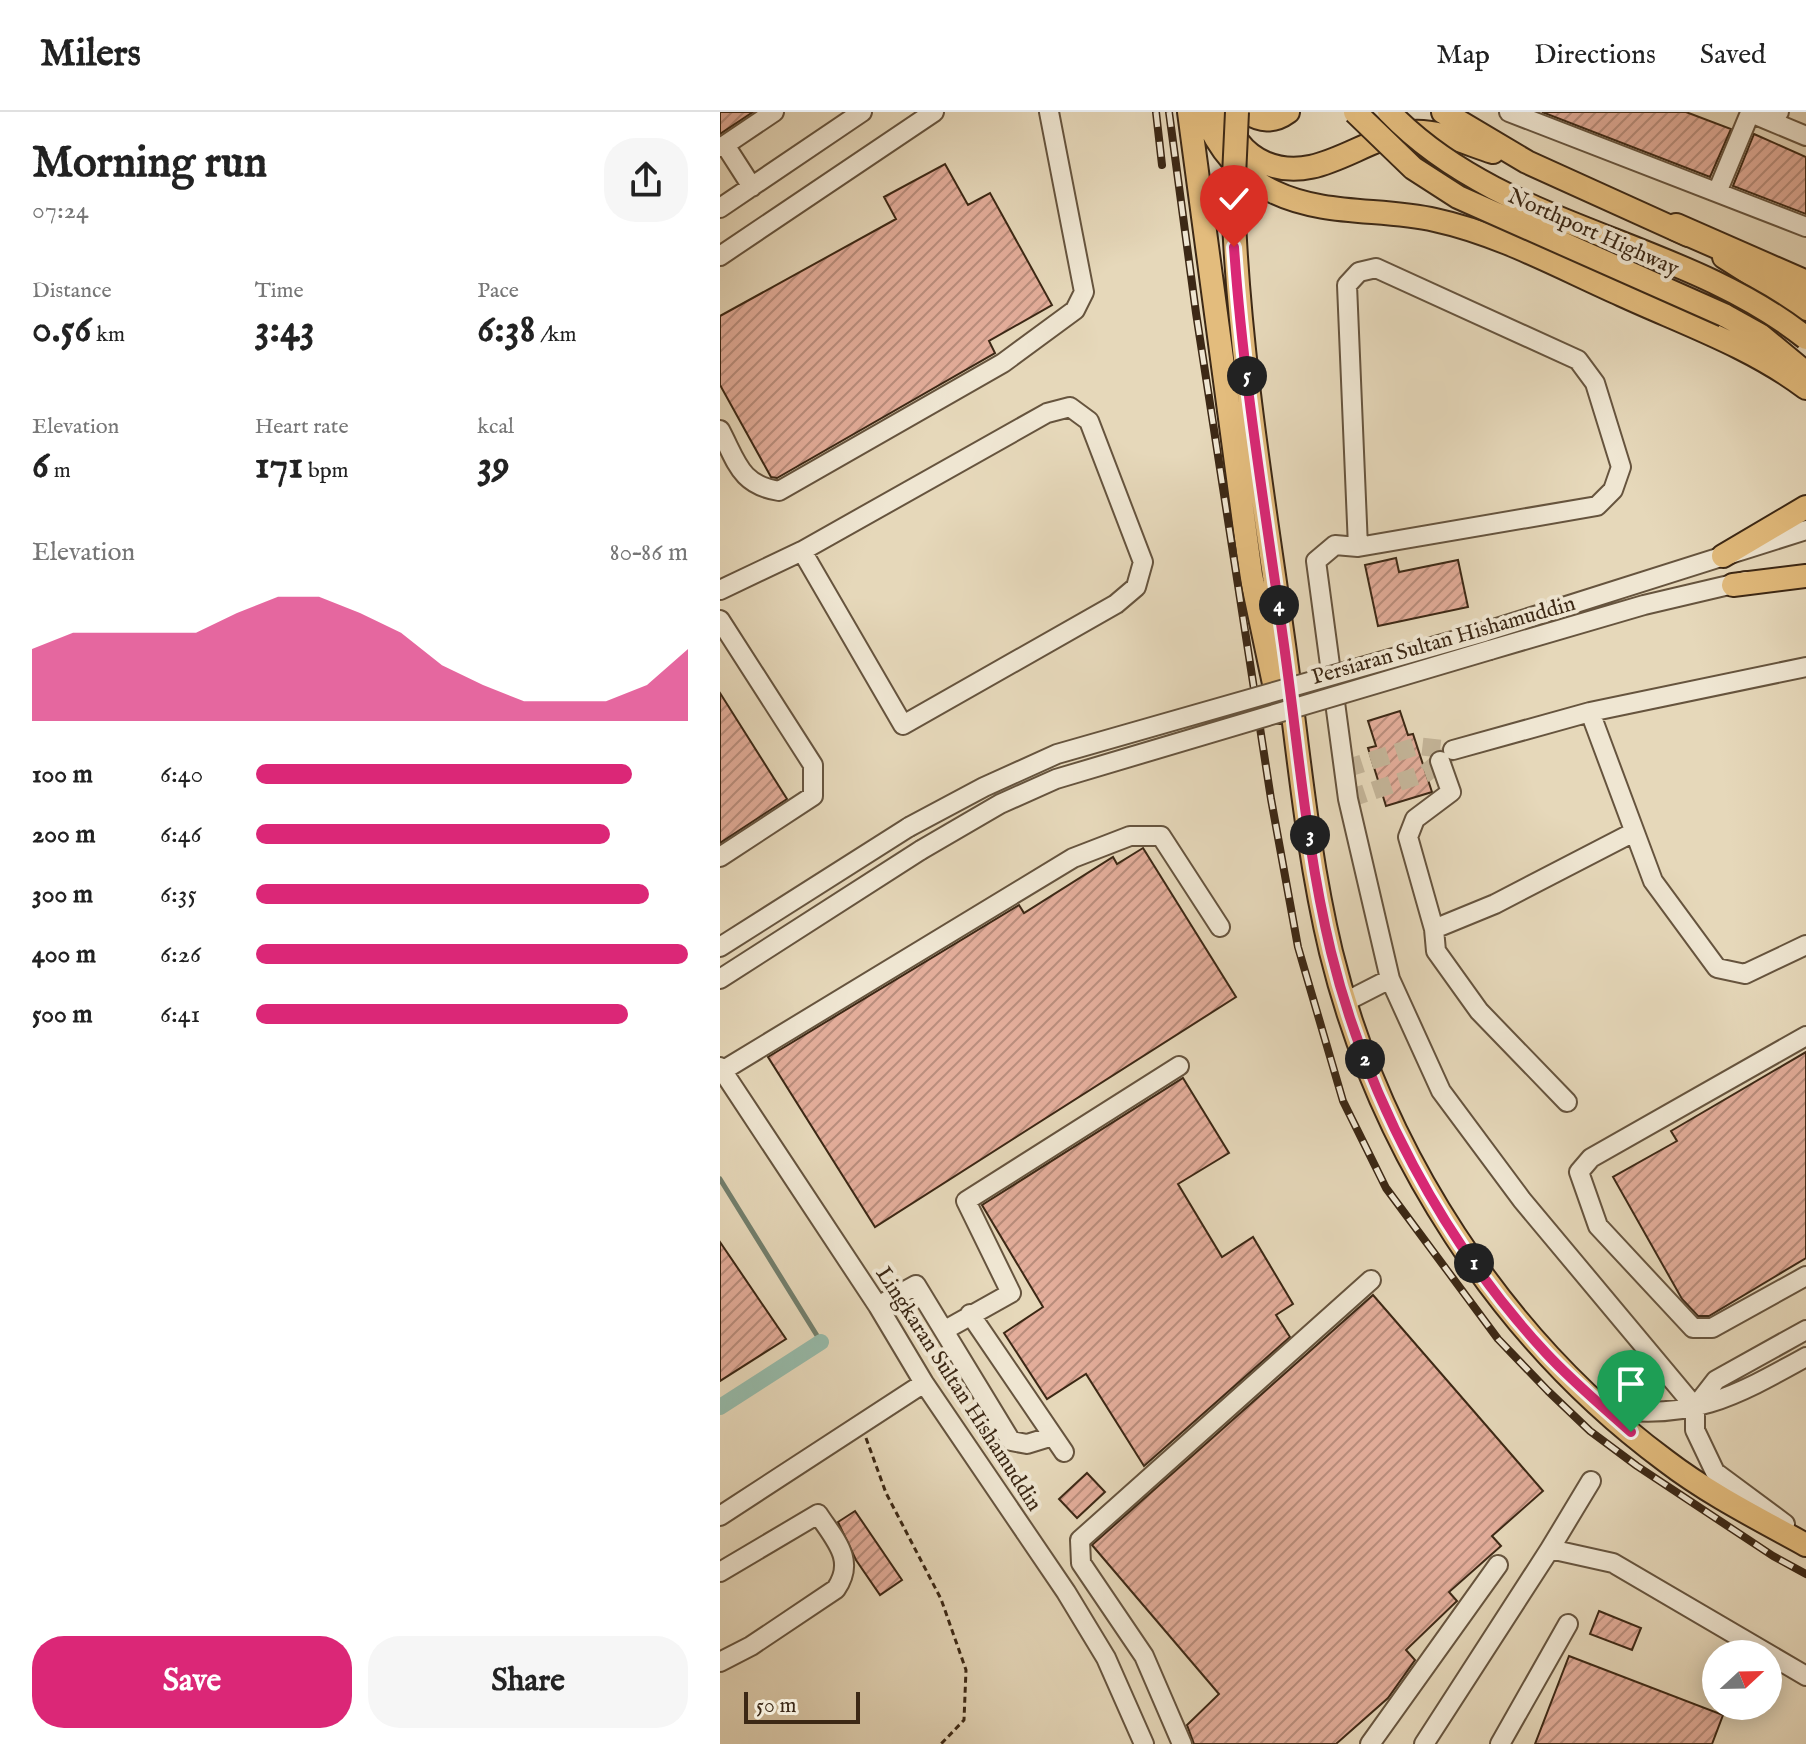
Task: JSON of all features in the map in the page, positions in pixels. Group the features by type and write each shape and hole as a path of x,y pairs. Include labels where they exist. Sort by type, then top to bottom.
{"highway":[{"path":"1676,227 1806,284"}],"main road":[{"path":"1189,112 1251,575 1331,952 1368,1066 1404,1144 1454,1235 1546,1353 1666,1461 1806,1543"},
{"path":"1203,112 1213,133 1236,166 1277,194 1330,208 1419,217 1467,229 1514,246 1758,357 1806,388"},
{"path":"1224,112 1241,147 1258,159 1279,167 1310,169 1391,137 1424,132 1527,162"},
{"path":"1237,112 1233,198 1239,313 1313,857"},
{"path":"1246,112 1263,120 1278,118 1288,112"},
{"path":"1355,112 1413,168 1458,197 1724,315 1760,335 1806,373"},
{"name":"Northport Highway","path":"1389,112 1416,138 1464,172 1729,290 1775,314 1806,338"},
{"path":"1443,112 1527,162 1676,227 1806,309"},
{"path":"1758,357 1806,399"},
{"path":"1723,556 1806,507"},
{"path":"1733,585 1806,576"}],"street":[{"path":"752,187 722,146 774,112"},
{"path":"720,208 862,112"},
{"path":"720,256 934,112"},
{"path":"720,430 747,479 756,487 779,491 1003,363 1075,310 1084,292 1049,112"},
{"path":"1749,112 1779,112"},
{"path":"1749,112 1806,136"},
{"path":"1718,190 1749,112"},
{"path":"1516,113 1806,227"},
{"path":"1358,547 1347,285 1359,272 1376,268 1563,350 1578,360 1595,383 1621,467 1613,490 1597,506 1358,547 1335,545 1316,561 1348,799 1390,979 1441,1091 1522,1200 1695,1407"},
{"path":"720,590 802,551 1047,413 1070,407 1089,421 1143,562 1136,587 1116,604 903,725 802,551"},
{"name":"Persiaran Sultan Hishamuddin","path":"720,979 921,850 1000,804 1056,779 1487,641 1723,556 1806,530"},
{"name":"Persiaran Sultan Hishamuddin","path":"720,947 909,827 984,787 1057,754 1487,641 1733,585 1806,564"},
{"path":"720,620 813,765 813,796 720,857"},
{"path":"1567,1102 1479,1011 1436,951 1434,929 1408,837 1415,819 1451,792 1446,756 1590,712 1806,667"},
{"path":"1590,712 1653,881 1717,968 1745,974 1806,945"},
{"path":"1434,929 1495,904 1634,832"},
{"path":"721,1069 1073,858 1130,836 1161,836 1220,927"},
{"path":"1345,1002 1390,979"},
{"path":"1806,1036 1591,1158 1579,1172 1598,1226 1693,1328 1712,1328 1806,1276"},
{"path":"945,1330 1011,1293 966,1201 1179,1066"},
{"name":"Lingkaran Sultan Hishamuddin","path":"721,1069 878,1306 924,1383 1066,1592 1106,1658 1144,1744"},
{"path":"1182,1744 1144,1656 1081,1563 1080,1540 1371,1280"},
{"path":"878,1306 916,1285 1011,1441 1058,1444 970,1314"},
{"path":"1806,1330 1716,1380 1695,1407 1695,1430 1702,1451 1715,1472 1806,1543"},
{"path":"1604,1408 1637,1413 1695,1407 1728,1399 1806,1357"},
{"path":"720,1516 924,1383"},
{"path":"1424,1744 1591,1481"},
{"path":"720,1572 818,1514 845,1554 845,1576 836,1589 751,1646 720,1662"},
{"path":"1550,1549 1613,1563 1806,1676"},
{"path":"1370,1744 1498,1565"},
{"path":"1500,1744 1568,1624"}],"path":[{"path":"861,1424 886,1493 941,1599 966,1670 964,1720 941,1744"}],"building":[{"path":"720,112 753,112 720,134"},
{"path":"1542,112 1686,112 1731,129 1710,177"},
{"path":"1754,134 1806,157 1806,214 1733,186"},
{"path":"945,164 968,205 990,193 1052,305 989,341 995,353 777,478 771,477 720,385 720,316 896,219 884,197"},
{"path":"1396,558 1399,572 1458,560 1468,607 1378,626 1365,565"},
{"path":"720,693 787,799 720,843"},
{"path":"1400,711 1408,735 1413,734 1432,792 1386,806 1368,748 1376,746 1368,721"},
{"path":"1143,848 1236,997 875,1227 768,1057 1019,905 1024,913 1113,857 1117,864"},
{"path":"1806,1052 1806,1258 1709,1316 1698,1316 1682,1299 1613,1177 1677,1141 1671,1131"},
{"path":"1183,1078 1229,1153 1178,1184 1222,1257 1253,1237 1293,1304 1276,1315 1290,1337 1144,1466 1086,1374 1047,1399 1004,1333 1043,1307 982,1205"},
{"path":"720,1242 786,1339 720,1381"},
{"path":"1373,1295 1543,1491 1492,1536 1501,1546 1449,1592 1457,1601 1406,1650 1415,1660 1388,1698 1336,1744 1194,1744 1187,1725 1219,1694 1092,1545"},
{"path":"1087,1473 1105,1492 1077,1518 1059,1499"},
{"path":"855,1511 902,1580 880,1595 856,1560 838,1522"},
{"path":"1599,1611 1641,1628 1632,1650 1590,1634"},
{"path":"1569,1656 1702,1707 1702,1720 1721,1720 1712,1744 1535,1744"}],"waterway":[{"path":"720,1179 821,1342"},
{"path":"720,1407 821,1342"}],"tunnel":[{"path":"1345,769 1417,746 1453,750"},
{"path":"1348,799 1426,773 1451,752"}],"railway":[{"path":"1156,112 1162,165"},
{"path":"1169,112 1196,313 1271,799 1298,947 1343,1101 1386,1188 1498,1339 1548,1391 1590,1431 1637,1466 1773,1556 1806,1574"}],"route":[{"path":"1234,247 1246,367 1313,857 1331,952 1345,1002 1368,1066 1404,1144 1454,1235 1546,1353 1631,1432"}]}
